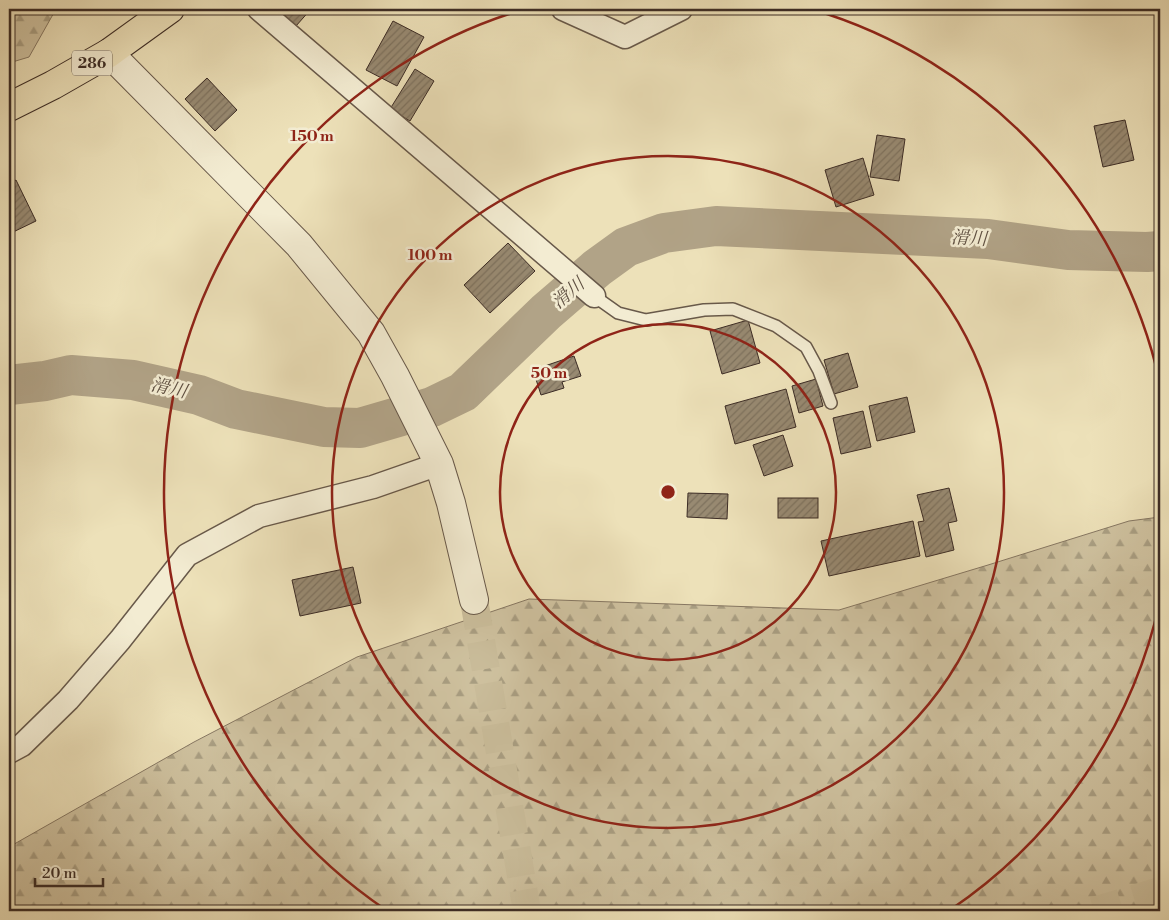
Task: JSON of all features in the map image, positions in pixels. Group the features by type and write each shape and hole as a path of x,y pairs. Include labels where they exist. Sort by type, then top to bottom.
{"highway":[{"name":"286","path":"9,107 53,85 109,53 170,9"}],"street":[{"path":"258,9 594,296"},
{"path":"563,9 625,38 681,9"},
{"path":"109,53 299,245 371,333 435,454 451,503 474,600"},
{"path":"9,752 22,746 68,700 120,640 187,555 259,516 373,487 435,454"}],"lane":[{"path":"594,296 618,313 646,320 704,310 733,309 776,326 806,347 819,371 831,403"}],"green space":[{"path":"9,9 56,9 29,57 9,63"},
{"path":"1160,517 1160,911 9,911 9,847 194,742 357,657 529,599 839,610 1129,521"}],"building":[{"path":"275,9 311,9 296,26"},
{"path":"393,21 424,37 397,86 366,70"},
{"path":"415,69 434,81 410,121 390,109"},
{"path":"207,78 237,110 215,131 185,99"},
{"path":"1125,120 1134,160 1103,167 1094,126"},
{"path":"877,135 905,139 899,181 870,177"},
{"path":"863,158 874,195 836,207 825,170"},
{"path":"16,180 36,221 9,234 9,184"},
{"path":"508,243 535,271 490,313 464,285"},
{"path":"748,320 760,363 722,374 710,331"},
{"path":"848,353 858,387 834,394 824,360"},
{"path":"574,356 581,376 562,382 564,388 541,395 533,370"},
{"path":"816,379 823,406 799,413 792,386"},
{"path":"786,389 796,427 735,444 725,406"},
{"path":"907,397 915,432 877,441 869,406"},
{"path":"863,411 871,447 841,454 833,418"},
{"path":"783,435 793,466 764,476 753,445"},
{"path":"949,488 957,521 948,523 954,550 926,557 918,522 924,521 917,495"},
{"path":"688,493 728,494 727,519 687,517"},
{"path":"778,498 818,498 818,518 778,518"},
{"path":"913,521 920,556 829,576 821,541"},
{"path":"353,567 361,603 300,616 292,580"}],"waterway":[{"name":"滑川","path":"9,385 45,381 71,375 133,380 199,395 236,409 324,427 360,428 432,407 463,392 546,312 597,268 626,247 664,233 716,226 988,239 1068,250 1160,251"}],"tunnel":[{"path":"474,600 527,911"},
{"path":"1094,911 1160,891"}]}
